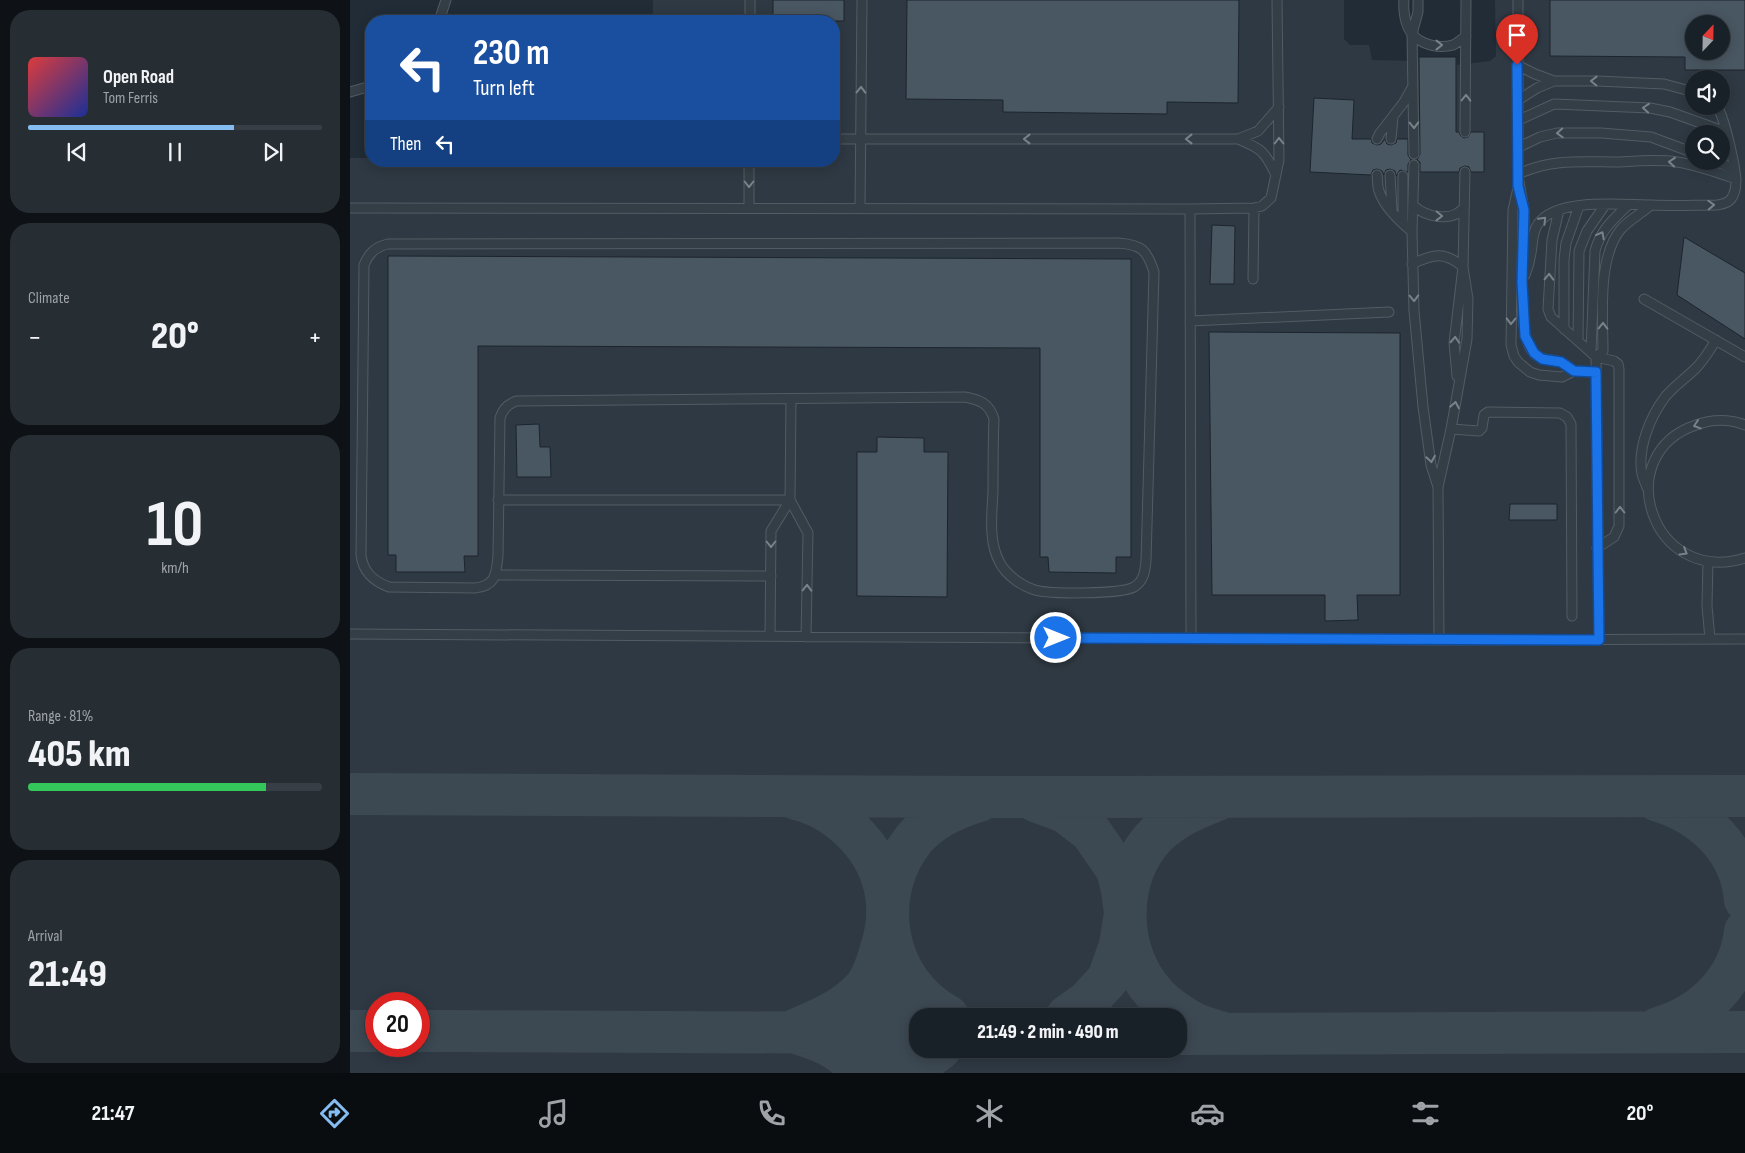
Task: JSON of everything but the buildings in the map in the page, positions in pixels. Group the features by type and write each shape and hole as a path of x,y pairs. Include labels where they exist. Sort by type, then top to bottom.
{"lane":[{"path":"441,15 446,0"},
{"path":"750,0 750,15"},
{"path":"860,208 862,0"},
{"path":"350,208 1254,208 1262,206 1271,198 1278,160 1277,0"},
{"path":"1404,0 1403,13 1412,34 1431,46 1441,47 1453,44 1466,36"},
{"path":"1414,154 1412,34 1418,12 1418,0"},
{"path":"1465,132 1466,0"},
{"path":"1518,0 1519,147 1518,186 1513,210 1511,345 1514,356 1524,368 1539,375 1562,377 1574,371 1596,372"},
{"path":"1517,65 1554,81 1664,84 1685,90"},
{"path":"1518,100 1537,88 1554,81"},
{"path":"1377,139 1404,102 1413,86"},
{"path":"350,92 365,88"},
{"path":"1519,120 1554,104 1650,108 1670,112 1706,125"},
{"path":"840,139 1238,139 1258,131 1279,108"},
{"path":"1391,139 1393,117"},
{"path":"1519,147 1556,132 1601,133 1651,138 1685,150"},
{"path":"1238,139 1262,151 1275,173"},
{"path":"1522,282 1529,265 1534,232 1546,215 1579,206 1628,204 1717,205 1726,203 1733,194 1736,179 1730,150"},
{"path":"1518,174 1532,168 1557,162 1652,161 1676,162 1697,166 1736,179"},
{"path":"1414,165 1412,232 1414,312 1423,408 1431,465 1438,487"},
{"path":"749,167 750,208"},
{"path":"1730,167 1734,169"},
{"path":"1439,640 1438,487 1451,429 1467,339 1468,299 1463,267 1465,172"},
{"path":"1377,175 1379,193 1392,211 1412,232"},
{"path":"1390,176 1392,211"},
{"path":"1403,176 1403,223"},
{"path":"1518,186 1524,210 1523,323 1528,344 1534,353 1542,359 1561,362 1574,371"},
{"path":"1599,640 1596,372 1594,355 1595,250 1604,228 1628,204"},
{"path":"1578,340 1579,251 1587,231 1605,205"},
{"path":"1594,355 1602,351 1604,277 1608,255 1621,229 1631,219 1652,205"},
{"path":"1414,206 1428,215 1438,216 1456,215 1464,207"},
{"path":"1564,329 1564,260 1566,243 1579,206"},
{"path":"1252,279 1254,208"},
{"path":"1190,209 1191,638"},
{"path":"1559,210 1552,240 1548,309 1552,317 1594,355 1618,364 1620,380 1620,526 1614,537 1597,548"},
{"path":"388,244 1132,244 1143,249 1149,257 1154,272 1145,572 1140,581 1133,587 1120,591 1046,592 1032,590 1007,572 1000,563 992,537 994,419 991,410 976,399 965,397 790,398 516,401 508,404 500,418 498,556 496,575 491,582 484,587 475,588 389,587 378,582 368,574 362,565 364,265 372,251 379,246 388,244"},
{"path":"1412,264 1438,255 1453,259 1463,267"},
{"path":"1644,298 1745,357"},
{"path":"1190,321 1389,312"},
{"path":"1716,340 1696,367 1664,398 1654,414 1648,428 1641,459 1642,474 1654,519 1665,537 1681,551 1694,558 1708,562 1721,563 1745,558"},
{"path":"790,398 790,500 808,533 806,637"},
{"path":"1451,429 1479,431 1482,428 1484,415 1488,412 1560,413 1570,420 1572,616"},
{"path":"1648,491 1654,463 1665,446 1679,433 1703,422 1716,420 1729,421 1745,426"},
{"path":"498,500 790,500"},
{"path":"770,636 771,530 790,500"},
{"path":"1708,562 1707,606 1710,639"},
{"path":"496,575 771,576"},
{"path":"350,634 1439,640 1745,639"}],"shaded area":[{"path":"653,0 1344,0 1344,39 1350,45 1369,45 1372,60 1418,61 1418,57 1456,57 1457,65 1490,61 1496,56 1495,0 1745,0 1745,1073 350,1073 350,158 365,158 365,167 840,167 840,15 653,15"}],"taxiway":[{"path":"350,794 990,797 1745,796"},
{"path":"795,1030 837,1010 853,999 864,988 873,974 887,919 884,885 872,856 862,842 839,819 825,810 796,799"},
{"path":"1217,800 1178,818 1157,834 1143,851 1133,870 1126,914 1127,936 1133,957 1142,977 1155,994 1187,1020 1220,1032"},
{"path":"1656,800 1689,814 1717,836 1736,865 1742,882 1745,900"},
{"path":"936,1008 926,1001 909,982 897,960 890,936 888,911 891,886 900,861 914,839 921,832 944,815 979,801"},
{"path":"1035,801 1065,812 1091,832 1117,870 1122,890 1125,913 1120,945 1108,979 1088,1001 1078,1008"},
{"path":"1658,1028 1690,1014 1717,993 1736,965 1745,931"},
{"path":"887,1005 887,1073"},
{"path":"350,1031 365,1031"},
{"path":"430,1031 909,1033"},
{"path":"1187,1034 1745,1032"},
{"path":"802,1035 836,1049 863,1073"},
{"path":"912,1073 916,1067 928,1058"}],"route":[{"path":"1056,638 1599,640 1596,372 1574,371 1561,362 1542,359 1534,353 1525,336 1522,282 1524,210 1518,186 1519,120 1517,65"}]}
